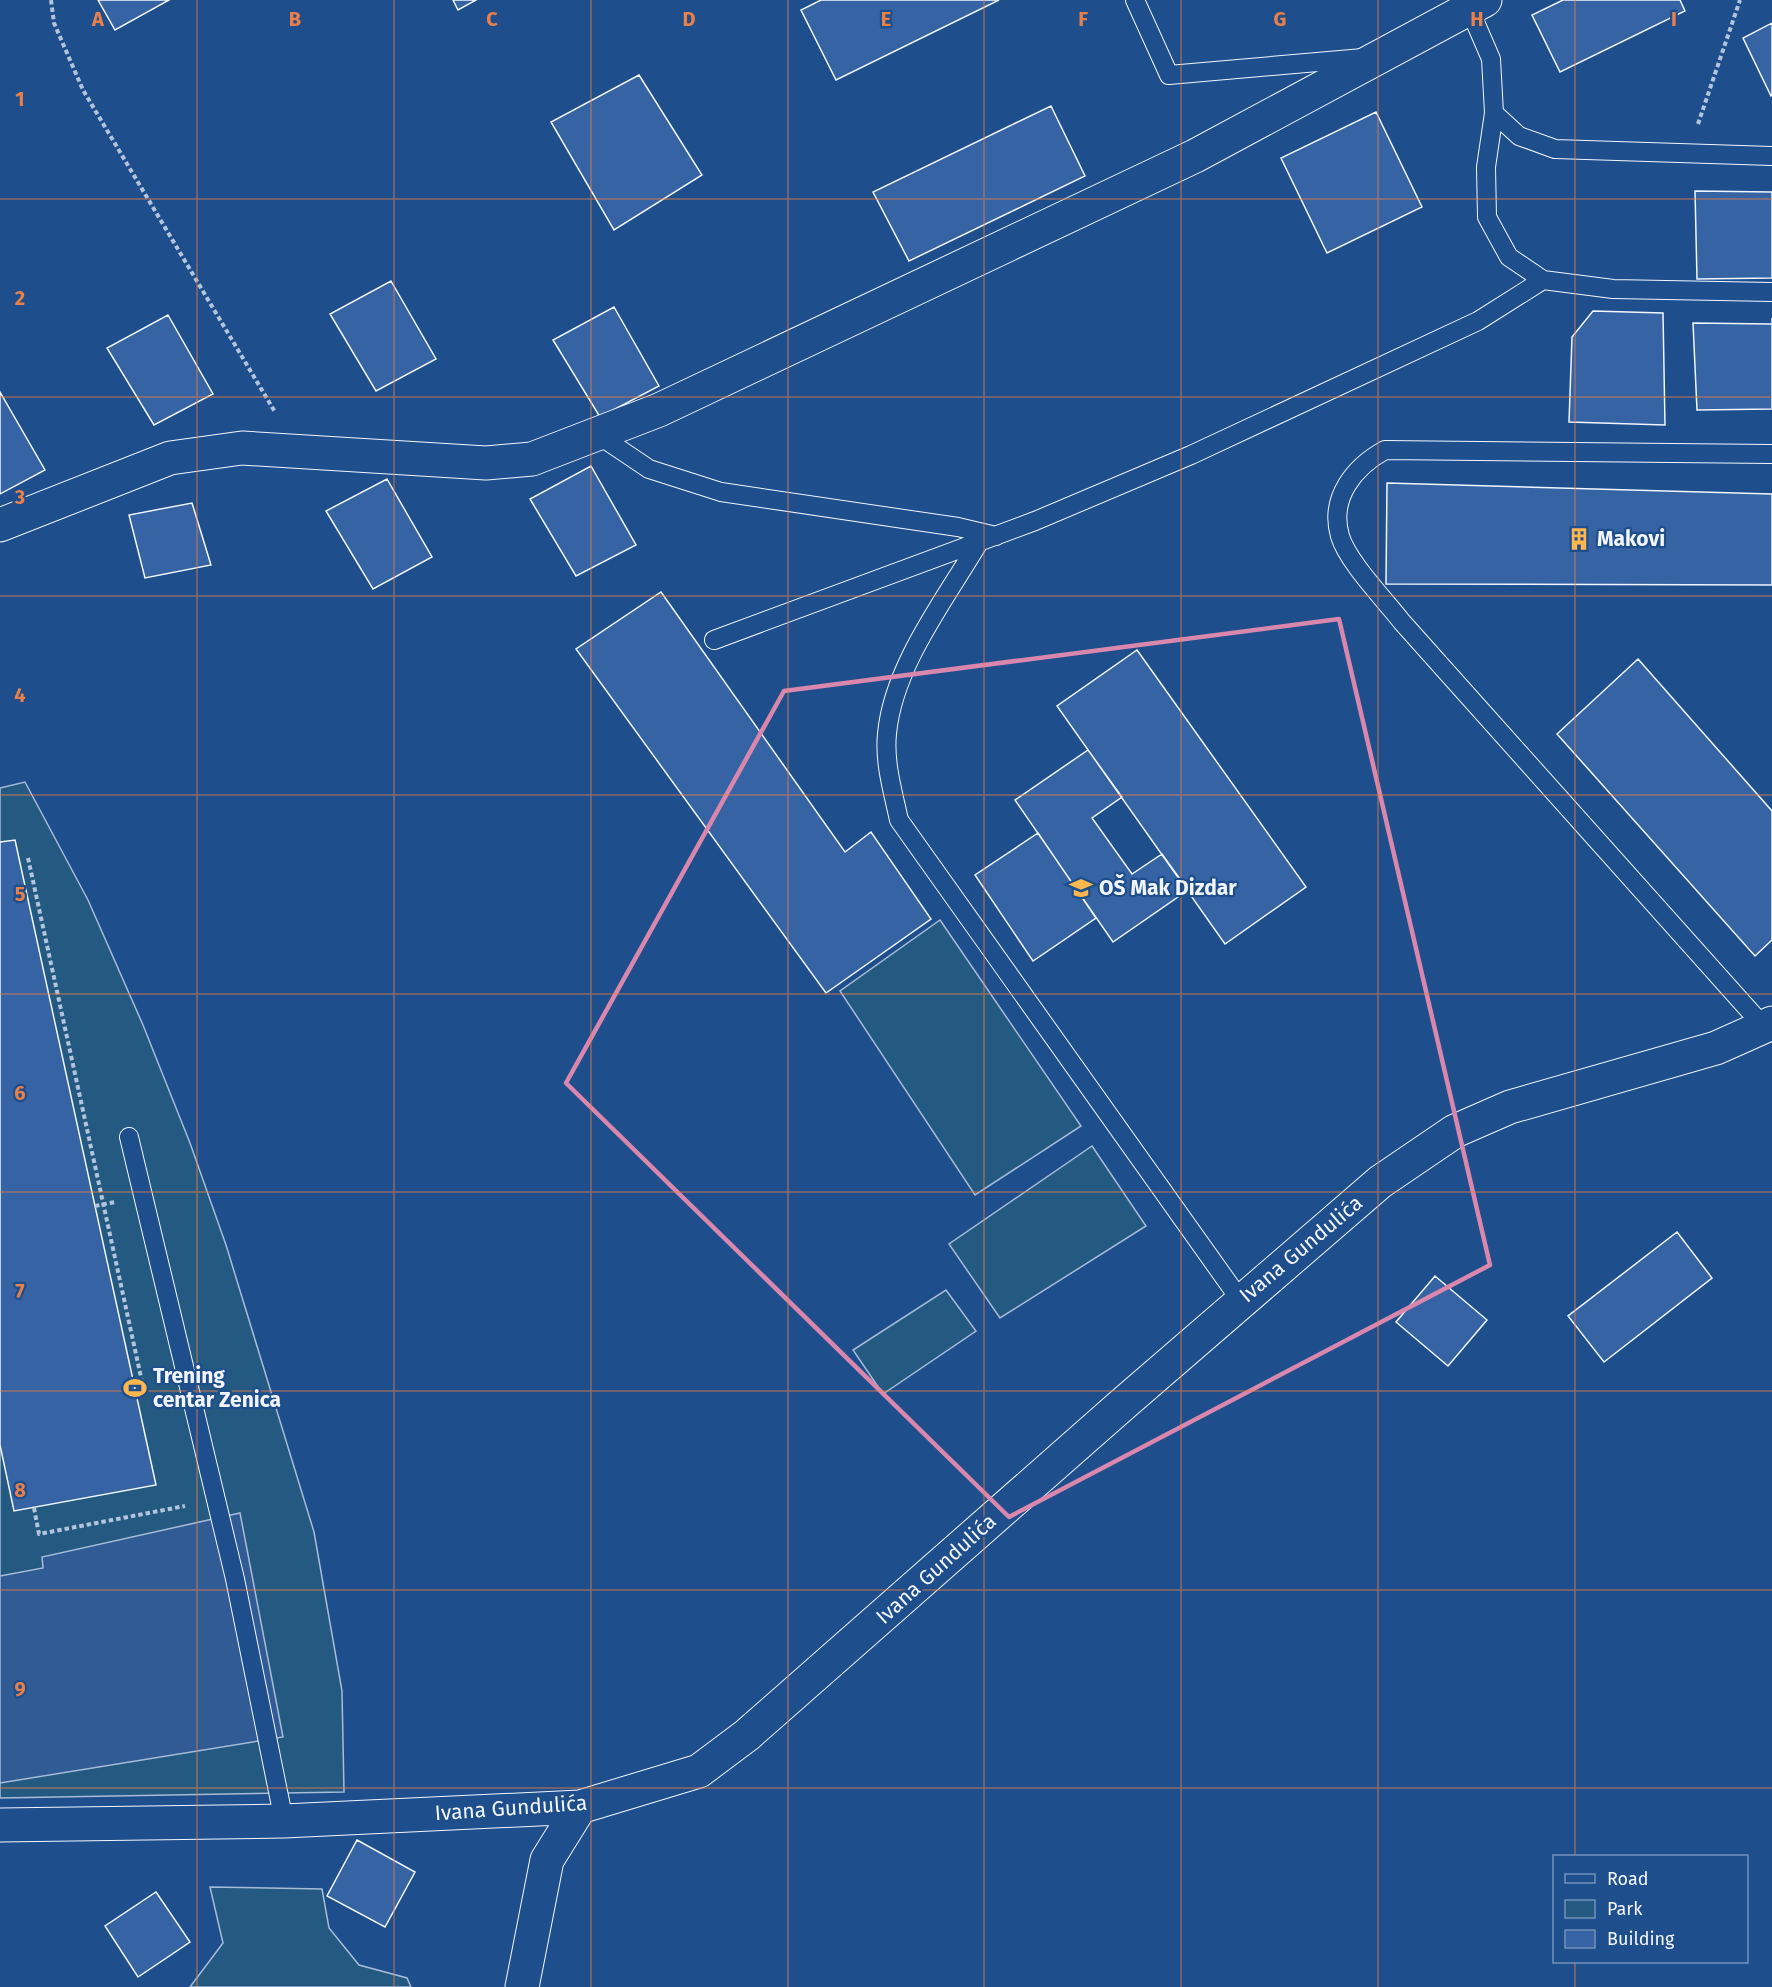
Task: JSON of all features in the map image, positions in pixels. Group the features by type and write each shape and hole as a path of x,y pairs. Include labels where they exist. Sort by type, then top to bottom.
{"street":[{"path":"0,525 170,458 242,448 486,463 532,459 659,410 1195,156 1477,4"},
{"name":"Ivana Gundulića","path":"0,1825 284,1821 580,1807 699,1771 747,1735 1241,1300 1380,1182 1455,1131 1510,1107 1716,1048 1768,1026"},
{"path":"522,1987 547,1860 580,1807"}],"lane":[{"path":"1135,0 1169,75 1379,57"},
{"path":"1477,4 1491,59 1494,114 1486,167 1487,217 1496,238 1509,257 1543,280 1613,289 1772,292"},
{"path":"1494,114 1519,136 1555,149 1772,156"},
{"path":"714,639 987,539 1191,455 1478,321 1543,280"},
{"path":"597,434 649,469 722,492 958,527 987,539"},
{"path":"1768,1026 1402,622 1350,555 1340,537 1337,518 1342,494 1352,474 1368,459 1385,450 1772,454"},
{"path":"987,539 904,668 891,702 886,736 890,777 899,820 1241,1300"},
{"path":"129,1137 235,1579 284,1821"}],"path":[{"path":"51,0 54,23 83,90 298,451"},
{"path":"1688,153 1740,0"},
{"path":"28,858 144,1391"},
{"path":"34,1508 39,1534 216,1500"}],"highlighted area":[{"path":"1339,619 1490,1265 1009,1517 566,1083 784,691"}],"green space":[{"name":"Trening centar Zenica","path":"25,782 88,900 143,1025 190,1143 226,1245 314,1532 342,1691 344,1792 0,1798 0,788"},
{"path":"940,920 1081,1126 975,1195 840,991"},
{"path":"1092,1146 1146,1226 1000,1318 949,1244"},
{"path":"946,1290 976,1331 883,1394 853,1350"},
{"path":"210,1887 322,1889 329,1928 359,1965 407,1978 411,1987 190,1987 223,1943"}],"shaded area":[{"path":"240,1513 283,1737 0,1783 0,1576 43,1568 42,1557"}],"building":[{"path":"98,0 169,0 115,30"},
{"path":"453,0 476,0 458,10"},
{"path":"821,0 999,0 836,80 801,10"},
{"path":"1563,0 1680,0 1685,11 1560,72 1532,15"},
{"path":"1772,23 1772,95 1771,96 1743,38"},
{"path":"639,75 702,175 614,230 551,122"},
{"path":"1051,106 1085,176 909,261 873,192"},
{"path":"1376,112 1422,207 1327,253 1281,158"},
{"path":"1695,191 1772,192 1772,278 1697,279"},
{"path":"391,281 436,359 376,391 330,314"},
{"path":"614,307 659,386 600,417 553,340"},
{"path":"1593,311 1663,313 1665,425 1569,422 1572,337"},
{"path":"168,315 213,394 154,425 107,348"},
{"path":"1693,323 1772,324 1772,409 1697,410"},
{"path":"0,392 45,470 0,494"},
{"path":"591,466 636,545 576,576 530,499"},
{"path":"387,479 432,557 373,589 326,511"},
{"name":"Makovi","path":"1387,483 1772,494 1772,585 1386,584"},
{"path":"192,503 211,565 145,578 129,515"},
{"path":"661,592 845,852 871,832 931,919 826,993 576,649"},
{"path":"1137,650 1306,887 1225,944 1057,706"},
{"path":"1638,659 1772,811 1772,940 1755,956 1557,734"},
{"path":"1088,750 1122,797 1092,818 1132,874 1162,854 1188,890 1113,942 1015,800"},
{"path":"1038,833 1096,918 1033,961 975,875"},
{"path":"15,840 156,1485 14,1511 0,1445 0,842"},
{"path":"1677,1232 1712,1278 1604,1362 1568,1316"},
{"path":"1435,1276 1487,1320 1448,1366 1396,1322"},
{"path":"357,1840 415,1872 385,1927 327,1896"},
{"path":"156,1892 190,1942 138,1977 105,1926"}],"place":[{"name":"Makovi","path":"1579,539"},
{"name":"OŠ Mak Dizdar","path":"1081,888"},
{"name":"Trening centar Zenica","path":"135,1388"}]}
